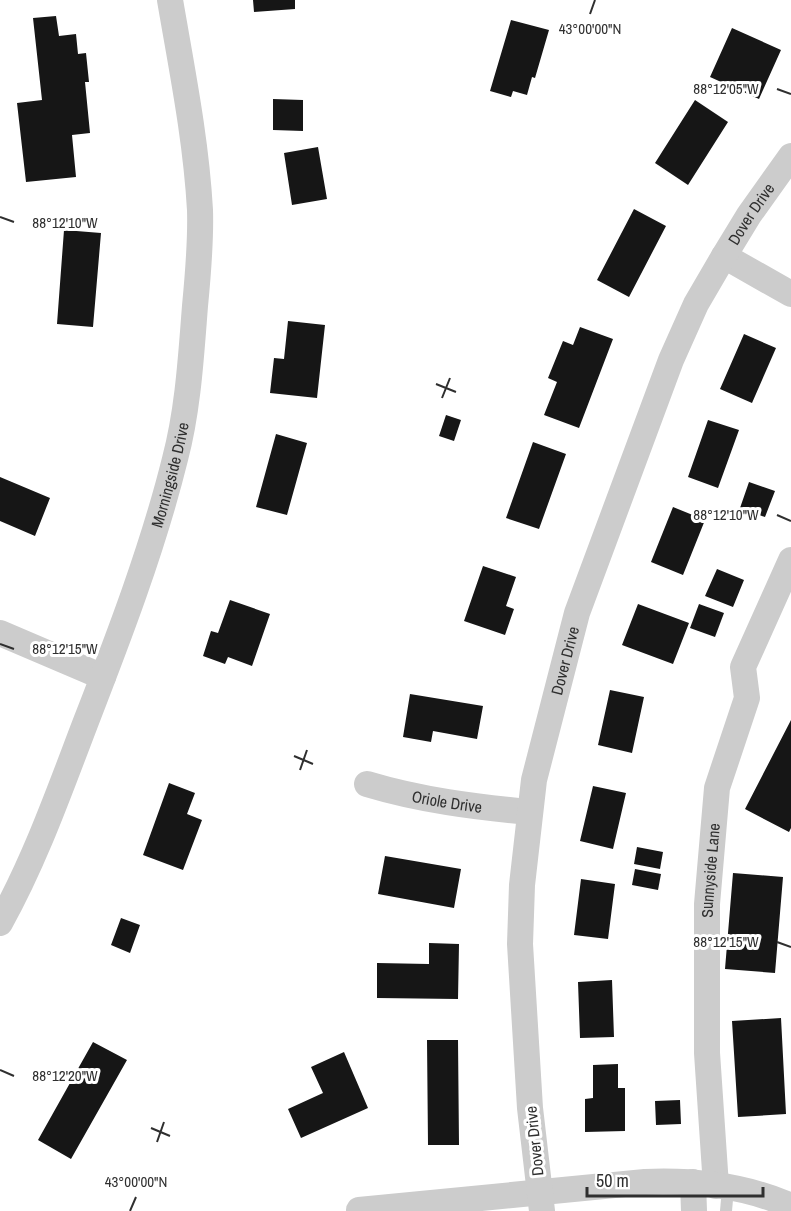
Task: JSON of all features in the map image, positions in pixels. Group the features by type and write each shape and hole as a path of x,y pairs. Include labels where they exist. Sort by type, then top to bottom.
{"street":[{"name":"Morningside Drive","path":"0,923 21,886 45,829 103,677 145,561 176,458 190,370 200,212 192,125 170,0"},
{"name":"Dover Drive","path":"540,1202 530,1108 520,944 522,885 534,780 577,613 670,360 696,304 724,256 749,215 791,156"},
{"path":"724,256 791,294"},
{"name":"Sunnyside Lane","path":"694,1211 716,1192 707,1053 707,904 717,788 747,698 743,667 791,560"},
{"path":"0,633 103,677"},
{"name":"Oriole Drive","path":"367,784 392,792 486,808 530,812"},
{"path":"359,1210 540,1202 645,1182 777,1199 791,1206"}],"building":[{"path":"253,0 295,0 295,9 254,12"},
{"path":"56,16 59,36 76,34 78,54 86,53 89,82 85,82 90,133 72,135 76,177 26,182 17,103 42,100 33,18"},
{"path":"511,20 549,30 535,78 532,77 527,95 513,91 511,97 490,91"},
{"path":"732,28 781,50 759,99 710,77"},
{"path":"273,99 303,100 303,131 273,130"},
{"path":"695,100 728,122 688,185 655,163"},
{"path":"318,147 327,199 292,205 284,153"},
{"path":"634,209 666,226 629,297 597,280"},
{"path":"64,230 101,233 93,327 57,324"},
{"path":"288,321 325,325 317,398 270,393 274,358 284,359"},
{"path":"580,327 613,339 579,428 544,415 557,382 548,378 563,341 573,345"},
{"path":"744,334 776,348 752,403 720,389"},
{"path":"446,415 461,420 454,441 439,436"},
{"path":"708,420 739,430 718,488 688,477"},
{"path":"276,434 307,443 287,515 256,507"},
{"path":"533,442 566,454 539,529 506,518"},
{"path":"0,477 50,498 35,536 0,521"},
{"path":"749,482 775,491 765,517 740,508"},
{"path":"673,507 705,520 683,575 651,562"},
{"path":"483,566 516,577 506,606 514,609 505,635 464,621"},
{"path":"717,569 744,580 733,607 705,596"},
{"path":"230,600 270,614 252,666 228,657 225,664 203,656 211,631 218,633"},
{"path":"638,604 689,623 673,664 622,645"},
{"path":"699,604 724,613 715,637 690,628"},
{"path":"610,690 644,697 632,753 598,745"},
{"path":"410,694 483,706 477,739 433,731 431,742 403,737"},
{"path":"791,720 791,828 789,832 745,809"},
{"path":"169,783 195,793 187,814 202,820 183,870 143,855"},
{"path":"593,786 626,793 613,849 580,841"},
{"path":"637,847 663,852 660,869 634,864"},
{"path":"385,856 461,869 454,908 378,894"},
{"path":"635,869 661,874 658,890 632,885"},
{"path":"733,873 783,877 775,973 725,969"},
{"path":"581,879 615,884 608,939 574,935"},
{"path":"121,918 140,925 130,953 111,945"},
{"path":"429,943 459,944 458,999 377,998 377,963 429,964"},
{"path":"612,980 614,1037 580,1038 578,982"},
{"path":"781,1018 786,1114 738,1117 732,1021"},
{"path":"427,1040 458,1040 459,1145 428,1145"},
{"path":"93,1042 127,1060 71,1159 38,1140"},
{"path":"344,1052 368,1108 301,1138 288,1109 323,1093 311,1067"},
{"path":"618,1064 618,1088 625,1088 625,1131 585,1132 585,1099 593,1098 593,1065"},
{"path":"680,1100 681,1124 656,1125 655,1101"}]}
